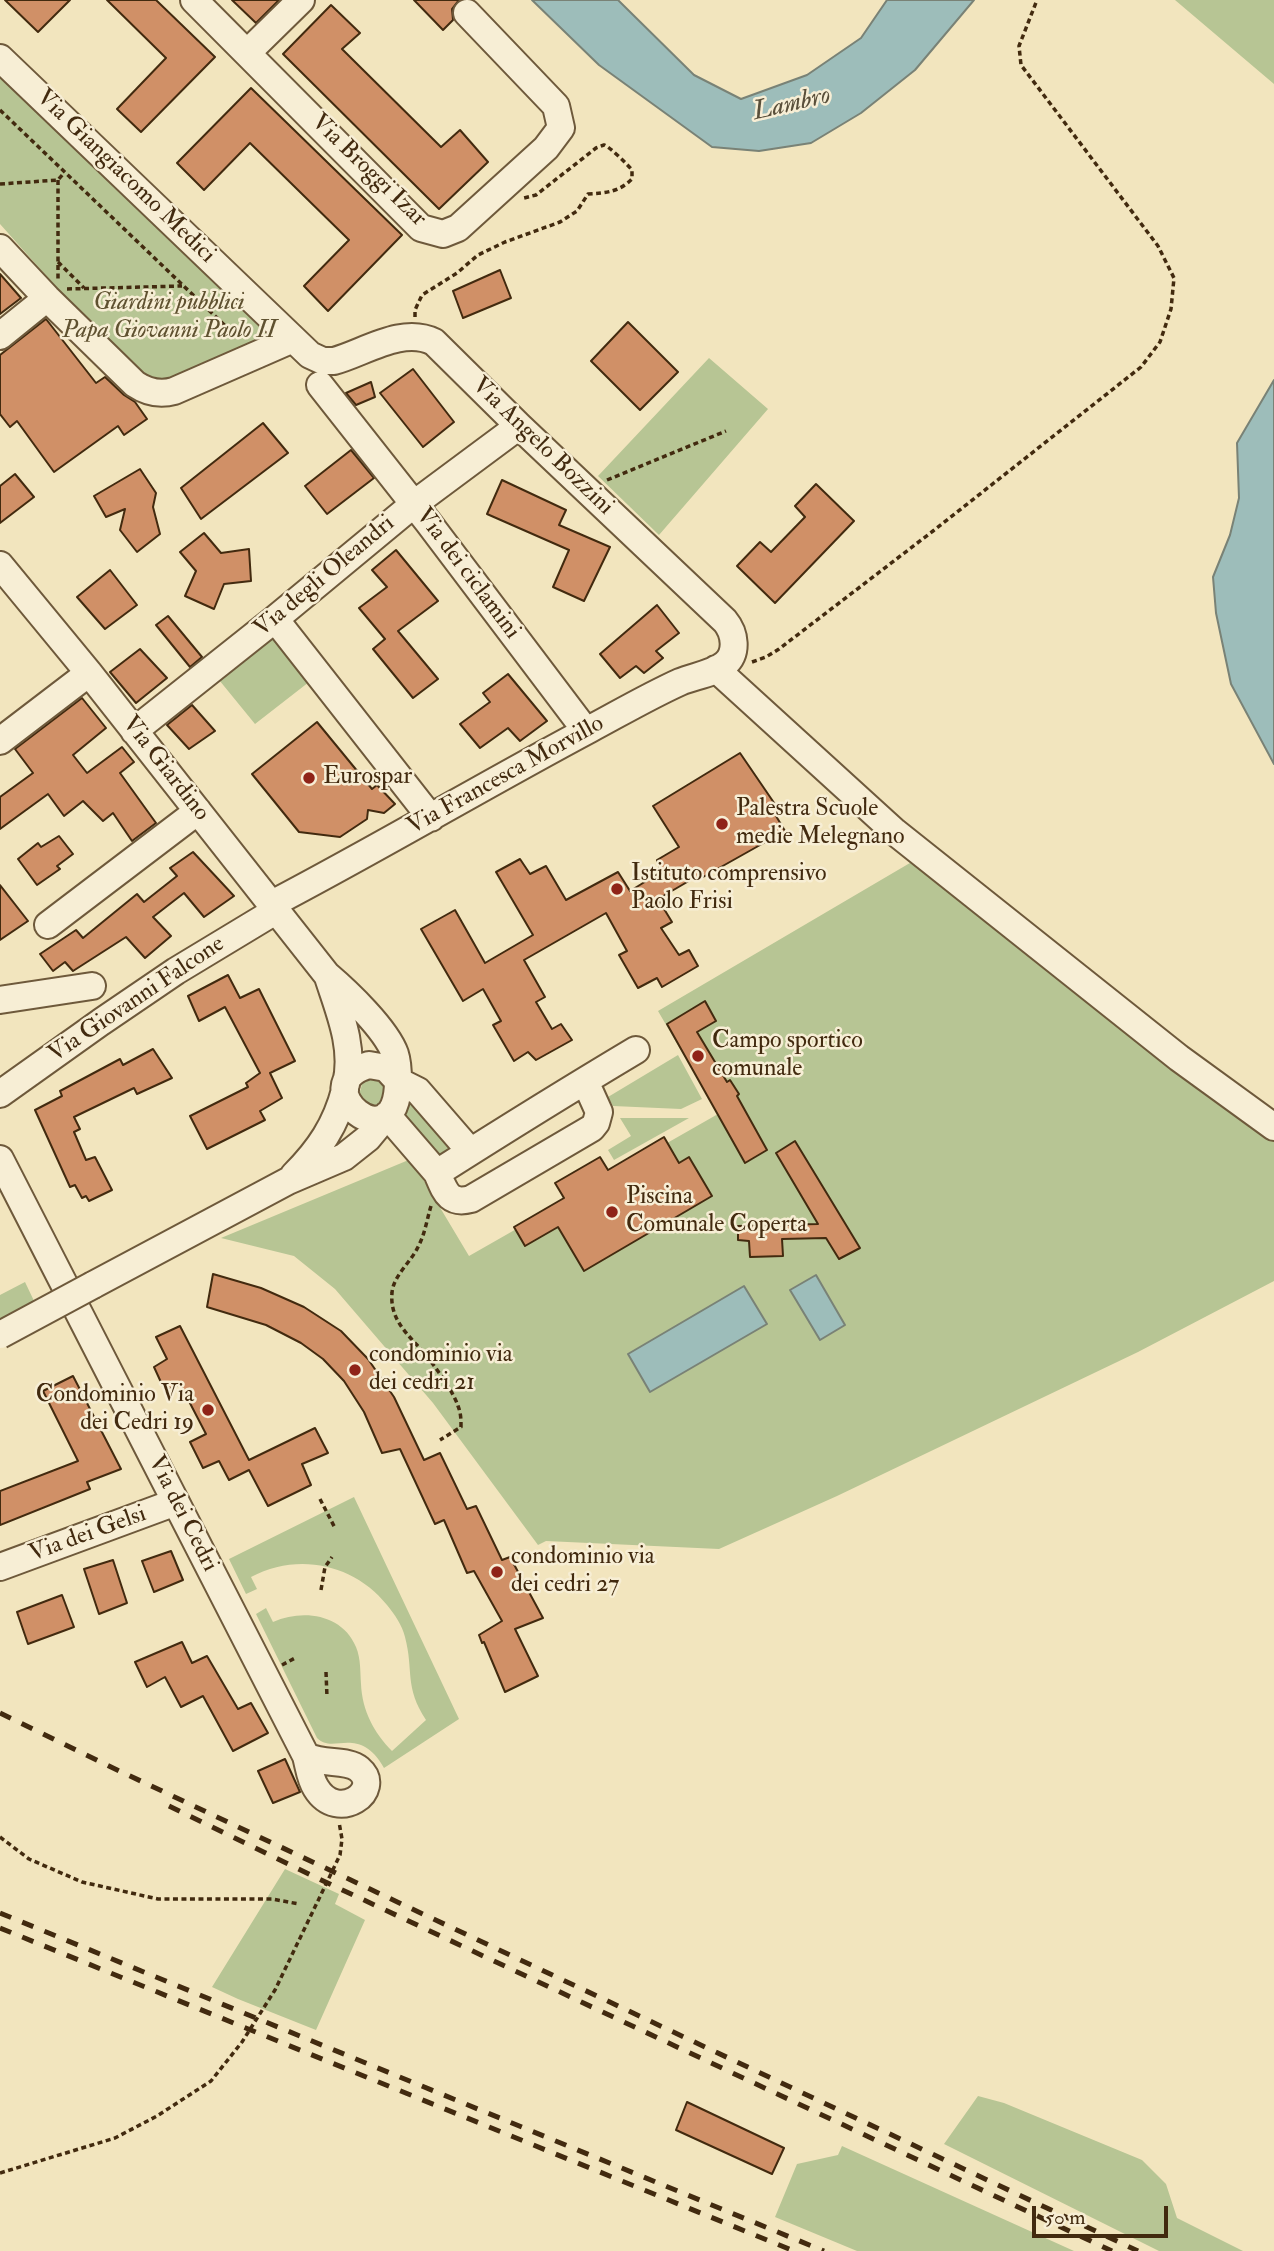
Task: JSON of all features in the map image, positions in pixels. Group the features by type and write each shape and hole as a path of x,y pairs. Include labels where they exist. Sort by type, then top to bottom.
{"street":[{"name":"Via Broggi Izar","path":"194,0 421,228 443,234 458,228 546,148 561,128 556,106 467,13"},
{"path":"248,52 301,0"},
{"name":"Via Giangiacomo Medici","path":"0,58 302,347"},
{"path":"0,248 47,298 144,390 158,393 174,391 302,347 323,360 334,360 384,343 414,337"},
{"path":"0,336 47,298"},
{"name":"Via Angelo Bozzini","path":"414,337 434,342 725,621 732,630 741,655"},
{"name":"Via dei ciclamini","path":"320,385 586,731"},
{"name":"Via degli Oleandri","path":"134,731 414,504 519,426"},
{"name":"Via Giardino","path":"0,565 89,673 327,975 361,1006 390,1044 396,1058 398,1081 396,1100 387,1115 352,1152 288,1181 0,1335"},
{"path":"275,619 431,818"},
{"path":"741,655 716,669 895,832 1179,1058 1274,1127"},
{"name":"Via Francesca Morvillo","path":"274,907 586,731 673,686 716,669"},
{"path":"0,741 89,673"},
{"path":"48,925 198,811"},
{"name":"Via Giovanni Falcone","path":"0,1094 101,1022 274,907"},
{"name":"Via Giardino","path":"288,1181 328,1134 340,1110 349,1073 347,1044 327,975"},
{"path":"0,1000 92,986"},
{"path":"437,1173 636,1050"},
{"path":"470,1151 418,1091 398,1081 386,1068 369,1065 354,1072 346,1087 346,1099 355,1113 372,1119 387,1115 437,1173 449,1196 459,1201 471,1199 587,1132 596,1123 599,1112 585,1081"},
{"name":"Via dei Cedri","path":"0,1159 306,1756 315,1787 323,1797 334,1803"},
{"name":"Via dei Gelsi","path":"0,1567 176,1502"},
{"path":"306,1756 320,1762 349,1764 363,1773 366,1782 358,1800 347,1804 334,1803"}],"path":[{"path":"741,655 766,657 779,649 1141,367 1160,342 1171,309 1174,278 1158,246 1021,65 1019,46 1037,0"},
{"path":"0,110 244,345"},
{"path":"414,337 415,310 422,295 478,255 560,222 577,211 588,194 611,193 626,185 632,179 632,170 618,159 610,147 604,145 596,148 536,195 523,198 494,195"},
{"path":"65,172 58,180 58,289 184,286"},
{"path":"0,184 58,180"},
{"path":"58,262 85,289"},
{"path":"586,489 726,431"},
{"path":"437,1173 420,1243 396,1279 391,1300 402,1331 418,1345 458,1405 461,1427 440,1440"},
{"path":"320,1499 335,1528"},
{"path":"321,1590 324,1567 332,1557"},
{"path":"326,1672 327,1697"},
{"path":"0,2173 115,2138 157,2116 211,2081 242,2042 275,1990 340,1855 342,1839 334,1803"},
{"path":"0,1837 29,1859 82,1882 158,1899 272,1899 299,1904"}],"green space":[{"path":"1175,0 1274,0 1274,84"},
{"name":"Giardini pubblici Papa Giovanni Paolo II","path":"0,69 274,338 164,384 146,378 58,289 0,224"},
{"path":"709,358 768,409 659,535 598,476"},
{"path":"270,631 309,682 255,724 215,675"},
{"path":"915,860 1274,1140 1274,1281 1138,1352 837,1496 719,1549 546,1541 538,1545 433,1403 335,1289 294,1256 221,1238 411,1159 469,1256 718,1114 658,1011"},
{"path":"678,1055 702,1099 681,1109 613,1106 608,1097"},
{"path":"371,1076 387,1082 383,1103 369,1104 359,1095 363,1081"},
{"path":"406,1090 455,1147 440,1158 418,1138 401,1110"},
{"path":"620,1118 689,1118 614,1160 608,1150 631,1136"},
{"path":"25,1282 35,1303 0,1322 0,1295"},
{"path":"354,1497 459,1719 384,1768 365,1747 347,1743 331,1744 317,1738 256,1614 266,1608 273,1622 297,1616 320,1617 341,1627 350,1636 358,1652 362,1694 367,1712 380,1737 392,1751 426,1720 412,1688 404,1633 393,1613 374,1591 358,1580 324,1566 287,1565 269,1569 251,1577 257,1589 246,1594 229,1559"},
{"path":"285,1869 339,1894 335,1904 365,1920 316,2030 212,1987"},
{"path":"978,2096 1004,2103 1142,2160 1166,2184 1177,2218 1243,2251 1159,2251 944,2144"},
{"path":"842,2146 1074,2251 857,2251 775,2217 797,2164 838,2155"}],"water":[{"name":"Lambro","path":"532,0 618,0 694,75 741,99 807,75 861,38 887,0 974,0 915,70 861,113 811,143 759,151 712,147 599,65"},
{"path":"1274,380 1274,764 1231,684 1216,613 1213,577 1230,535 1239,498 1237,443"},
{"path":"816,1275 845,1325 820,1340 790,1290"},
{"path":"744,1286 767,1324 650,1392 628,1354"}],"building":[{"path":"5,0 70,0 38,32"},
{"path":"107,0 156,0 215,57 141,132 117,109 166,58"},
{"path":"232,0 279,0 256,23"},
{"path":"414,0 459,0 452,9 453,20 443,30"},
{"path":"331,5 360,33 342,49 441,147 460,130 488,162 439,209 283,54"},
{"path":"251,88 402,235 328,311 304,286 349,240 250,143 204,190 177,163"},
{"path":"500,270 511,298 463,318 453,291"},
{"path":"0,274 21,298 0,314"},
{"path":"46,319 96,383 105,377 135,402 147,419 124,435 118,426 54,472 17,421 10,427 0,414 0,355"},
{"path":"628,322 678,372 640,410 591,361"},
{"path":"413,369 454,422 423,447 380,393"},
{"path":"371,382 375,397 356,405 346,393"},
{"path":"263,423 288,453 201,519 181,488"},
{"path":"351,450 374,478 327,514 305,486"},
{"path":"140,469 156,493 153,507 160,534 137,552 120,530 125,509 106,517 94,496"},
{"path":"15,474 34,497 0,523 0,486"},
{"path":"502,480 566,510 559,525 610,547 584,601 553,587 569,550 487,514"},
{"path":"816,484 854,521 775,603 737,566 760,542 771,552 805,517 795,506"},
{"path":"204,533 221,553 249,549 251,581 224,584 214,609 185,596 196,571 180,552"},
{"path":"396,550 438,601 398,631 438,679 413,698 373,649 385,639 359,608 387,587 372,570"},
{"path":"110,570 137,605 105,629 77,597"},
{"path":"657,605 679,633 656,651 663,658 644,673 636,666 620,678 600,654"},
{"path":"168,616 202,657 190,667 156,625"},
{"path":"140,649 167,678 136,703 110,672"},
{"path":"508,674 547,721 520,741 508,728 480,748 460,724 490,702 483,693"},
{"path":"82,698 106,728 73,755 87,773 122,747 134,762 120,773 156,823 132,841 113,813 103,821 83,801 64,816 48,794 0,829 0,797 33,773 15,749"},
{"path":"192,705 215,731 189,749 167,725"},
{"name":"Eurospar","path":"317,722 372,789 377,785 395,804 384,813 368,810 367,819 340,837 299,832 252,774"},
{"path":"740,753 781,813 776,816 785,831 658,899 672,922 661,928 679,955 689,950 698,966 662,987 657,978 638,988 619,955 627,951 606,913 524,960 545,997 536,1002 552,1029 561,1024 572,1040 536,1060 528,1052 514,1061 493,1025 501,1021 483,989 463,1001 421,929 455,910 485,963 533,935 496,872 520,859 530,874 546,866 566,900 618,872 630,891 661,872 657,860 679,847 653,806"},
{"path":"59,836 73,854 57,866 60,869 37,885 18,859 38,843 41,847"},
{"path":"193,852 234,896 204,917 184,893 153,917 171,936 145,958 126,937 73,971 65,962 53,971 40,954 76,930 83,938 137,894 144,902 177,876 170,868"},
{"path":"0,885 28,921 0,940"},
{"path":"228,975 240,998 259,989 295,1061 270,1073 282,1098 260,1111 265,1120 207,1149 190,1116 248,1087 246,1083 260,1073 225,1007 199,1021 188,996"},
{"name":"Campo sportico comunale","path":"705,1001 716,1021 697,1032 727,1082 730,1080 739,1094 737,1096 767,1150 745,1163 667,1024"},
{"path":"153,1049 172,1078 137,1094 134,1088 74,1117 80,1129 74,1132 86,1160 95,1157 112,1190 89,1201 86,1196 82,1198 75,1185 70,1187 35,1110 62,1096 60,1091 120,1059 123,1065"},
{"name":"Piscina Comunale Coperta","path":"664,1137 679,1163 689,1157 712,1196 584,1271 558,1227 525,1246 514,1227 564,1198 555,1183 600,1157 608,1170"},
{"path":"795,1141 860,1248 839,1259 826,1238 782,1239 783,1256 750,1257 749,1241 738,1240 738,1226 818,1224 776,1153"},
{"path":"213,1274 261,1288 304,1307 341,1331 368,1359 394,1397 424,1460 440,1453 467,1509 476,1506 502,1560 510,1557 543,1618 515,1629 538,1676 505,1692 479,1635 502,1621 474,1571 467,1573 444,1520 435,1524 400,1449 382,1453 364,1412 344,1381 323,1359 301,1343 266,1325 207,1307"},
{"name":"Condominio Via dei Cedri 19","path":"180,1326 249,1460 315,1428 328,1453 302,1464 311,1485 268,1506 249,1470 229,1480 219,1461 203,1468 190,1442 206,1434 180,1384 165,1391 154,1367 167,1359 156,1337"},
{"path":"73,1376 121,1469 87,1482 90,1489 0,1525 0,1491 78,1461 43,1391"},
{"path":"171,1551 183,1580 154,1592 142,1561"},
{"path":"113,1560 127,1603 99,1614 84,1569"},
{"path":"62,1595 74,1627 28,1644 17,1612"},
{"path":"182,1642 192,1663 207,1656 238,1709 251,1703 268,1733 233,1751 203,1696 181,1707 165,1677 147,1687 135,1662"},
{"path":"285,1759 300,1792 273,1803 258,1771"},
{"path":"687,2102 784,2148 772,2174 676,2130"}],"railway":[{"path":"0,1713 1138,2251"},
{"path":"169,1806 1112,2251"},
{"path":"0,1913 824,2251"},
{"path":"0,1928 794,2251"}],"place":[{"name":"Eurospar","path":"309,778"},
{"name":"Palestra Scuole medie Melegnano","path":"722,824"},
{"name":"Istituto comprensivo Paolo Frisi","path":"617,889"},
{"name":"Campo sportico comunale","path":"698,1056"},
{"name":"Piscina Comunale Coperta","path":"612,1212"},
{"name":"condominio via dei cedri 21","path":"355,1370"},
{"name":"Condominio Via dei Cedri 19","path":"208,1410"},
{"name":"condominio via dei cedri 27","path":"497,1572"}]}
